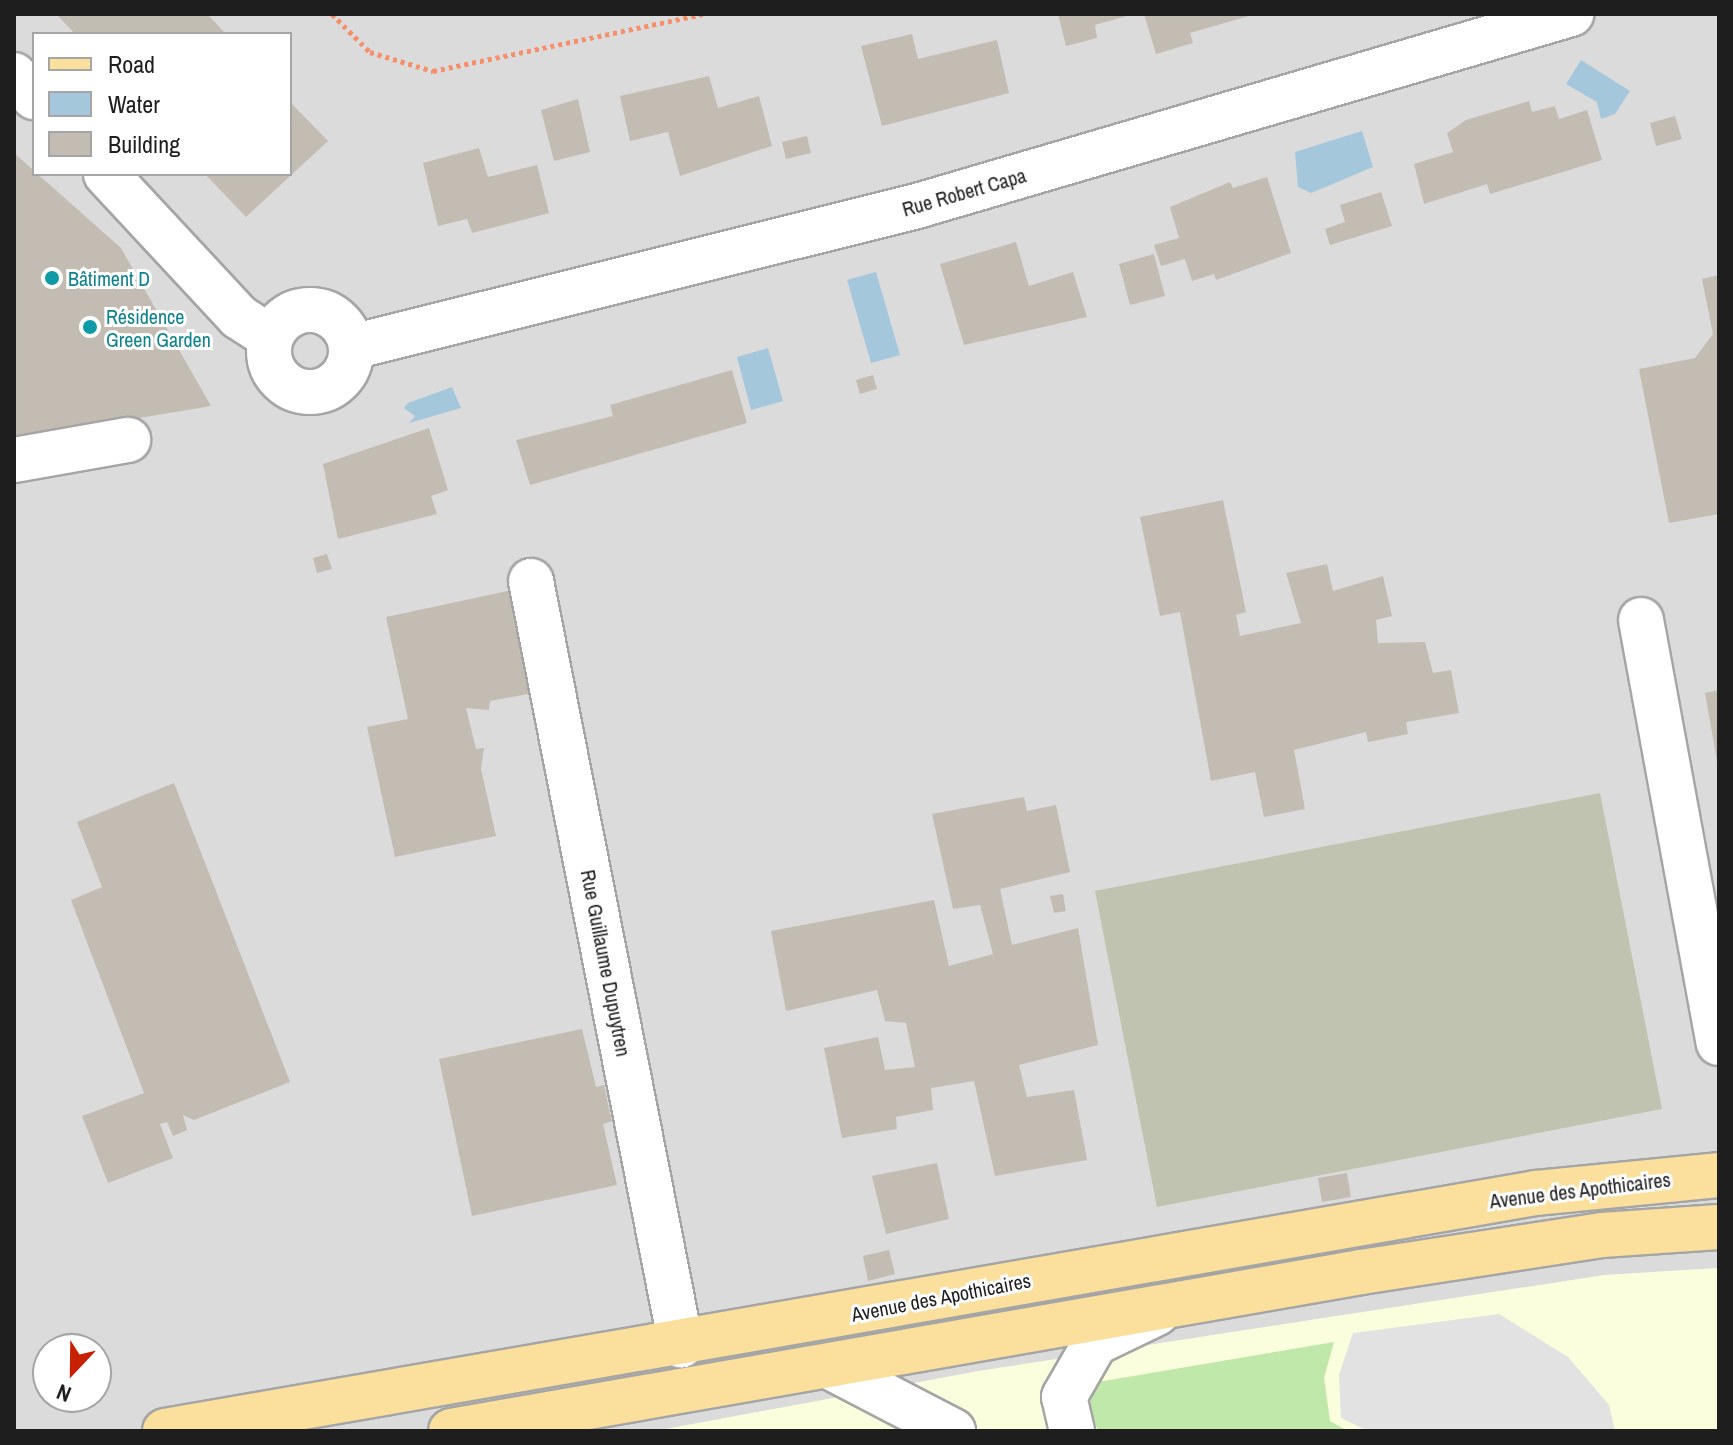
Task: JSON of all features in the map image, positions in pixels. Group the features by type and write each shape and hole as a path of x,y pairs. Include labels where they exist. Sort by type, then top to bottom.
{"main road":[{"name":"Avenue des Apothicaires","path":"165,1431 681,1345 1536,1193 1719,1175"},
{"path":"451,1431 1173,1305 1602,1235 1719,1227"}],"street":[{"name":"Rue Robert Capa","path":"352,347 917,206 1571,14"},
{"path":"14,75 32,95"},
{"path":"108,176 239,317 270,337 277,376 312,393 337,383 352,347 339,322 315,310 288,316 270,337"},
{"path":"14,460 128,440"},
{"name":"Rue Guillaume Dupuytren","path":"531,581 681,1345"},
{"path":"1641,620 1719,1043"},
{"path":"1072,1431 1064,1397 1095,1343 1173,1305"},
{"path":"828,1366 953,1431"}],"path":[{"path":"332,14 370,52 433,71 704,14"}],"shaded area":[{"path":"14,14 1719,14 1719,1268 1605,1275 979,1371 655,1431 14,1431"},
{"path":"1600,793 1662,1109 1157,1207 1095,891"},
{"path":"1719,1268 1719,1431 655,1431 979,1371 1605,1275"},
{"path":"1499,1314 1568,1357 1609,1405 1615,1431 1368,1431 1341,1418 1339,1375 1353,1333"}],"green space":[{"path":"1334,1342 1324,1378 1330,1421 1348,1431 1098,1431 1088,1406 1098,1382"}],"water":[{"path":"1581,60 1630,91 1615,114 1601,119 1597,102 1566,84"},
{"path":"1362,131 1373,167 1311,193 1298,187 1295,152"},
{"path":"876,272 900,355 871,363 847,280"},
{"path":"768,348 783,401 751,410 737,357"},
{"path":"452,387 461,408 409,423 415,416 404,408 408,403"}],"building":[{"path":"56,14 207,14 224,32 73,32"},
{"path":"1058,14 1130,15 1095,25 1097,38 1066,46"},
{"path":"1144,14 1252,15 1190,33 1193,43 1156,54"},
{"path":"912,34 918,59 997,40 1009,93 882,126 861,46"},
{"path":"709,76 718,108 759,96 772,146 680,176 668,132 630,141 620,96"},
{"path":"578,99 590,152 554,161 541,110"},
{"path":"1529,101 1532,112 1555,106 1559,119 1587,110 1602,160 1490,194 1487,184 1424,204 1414,164 1453,152 1447,133 1466,120"},
{"path":"292,104 328,141 292,174"},
{"path":"1675,116 1682,139 1656,146 1650,123"},
{"path":"807,136 811,153 786,159 782,142"},
{"path":"479,148 488,177 537,165 549,213 472,233 467,219 438,226 423,163"},
{"name":"Résidence Green Garden","path":"14,153 32,169 32,176 40,176 121,248 211,406 14,439"},
{"path":"207,176 290,176 246,217"},
{"path":"1267,177 1291,253 1216,280 1214,274 1192,281 1185,259 1161,266 1154,245 1179,238 1170,207 1230,182 1233,188"},
{"path":"1381,192 1392,226 1330,245 1325,229 1345,222 1340,205"},
{"path":"1016,242 1029,286 1073,272 1087,317 964,345 940,264"},
{"path":"1154,254 1165,296 1130,305 1119,264"},
{"path":"1719,275 1719,514 1669,523 1639,369 1695,358 1713,334 1702,279"},
{"path":"732,370 747,423 530,485 516,440 613,416 610,405"},
{"path":"873,375 877,389 860,394 856,380"},
{"path":"429,428 448,490 431,496 437,514 338,539 323,464"},
{"path":"1223,500 1246,612 1236,615 1240,636 1301,623 1286,573 1327,564 1333,591 1383,576 1392,616 1376,620 1378,643 1425,642 1433,673 1451,670 1459,713 1406,722 1408,734 1368,742 1366,732 1294,750 1305,809 1264,817 1255,772 1211,781 1180,612 1160,616 1140,517"},
{"path":"327,554 332,569 317,573 313,558"},
{"path":"512,590 533,693 490,701 489,710 466,708 476,749 484,748 481,769 496,836 395,857 367,727 408,719 386,617"},
{"path":"1719,690 1719,761 1717,761 1705,693"},
{"path":"174,783 290,1082 194,1120 183,1115 187,1130 173,1136 167,1122 160,1124 173,1158 108,1183 82,1116 144,1093 71,900 102,887 77,822"},
{"path":"1024,797 1027,811 1056,805 1070,872 1000,889 1012,945 1078,928 1098,1045 1019,1065 1027,1097 1074,1090 1087,1160 995,1176 974,1081 931,1088 933,1110 896,1117 897,1129 842,1138 824,1048 878,1037 885,1070 915,1067 906,1023 885,1021 877,990 786,1011 771,931 934,900 949,966 993,954 980,905 953,909 932,814"},
{"path":"1063,894 1066,911 1054,913 1050,896"},
{"path":"582,1029 596,1087 604,1085 612,1121 603,1124 617,1185 472,1216 439,1059"},
{"path":"937,1163 949,1219 886,1234 872,1176"},
{"path":"1347,1173 1351,1197 1322,1202 1318,1178"},
{"path":"889,1250 895,1274 868,1281 863,1256"}],"place":[{"name":"Bâtiment D","path":"52,278"},
{"name":"Résidence Green Garden","path":"90,327"}]}
